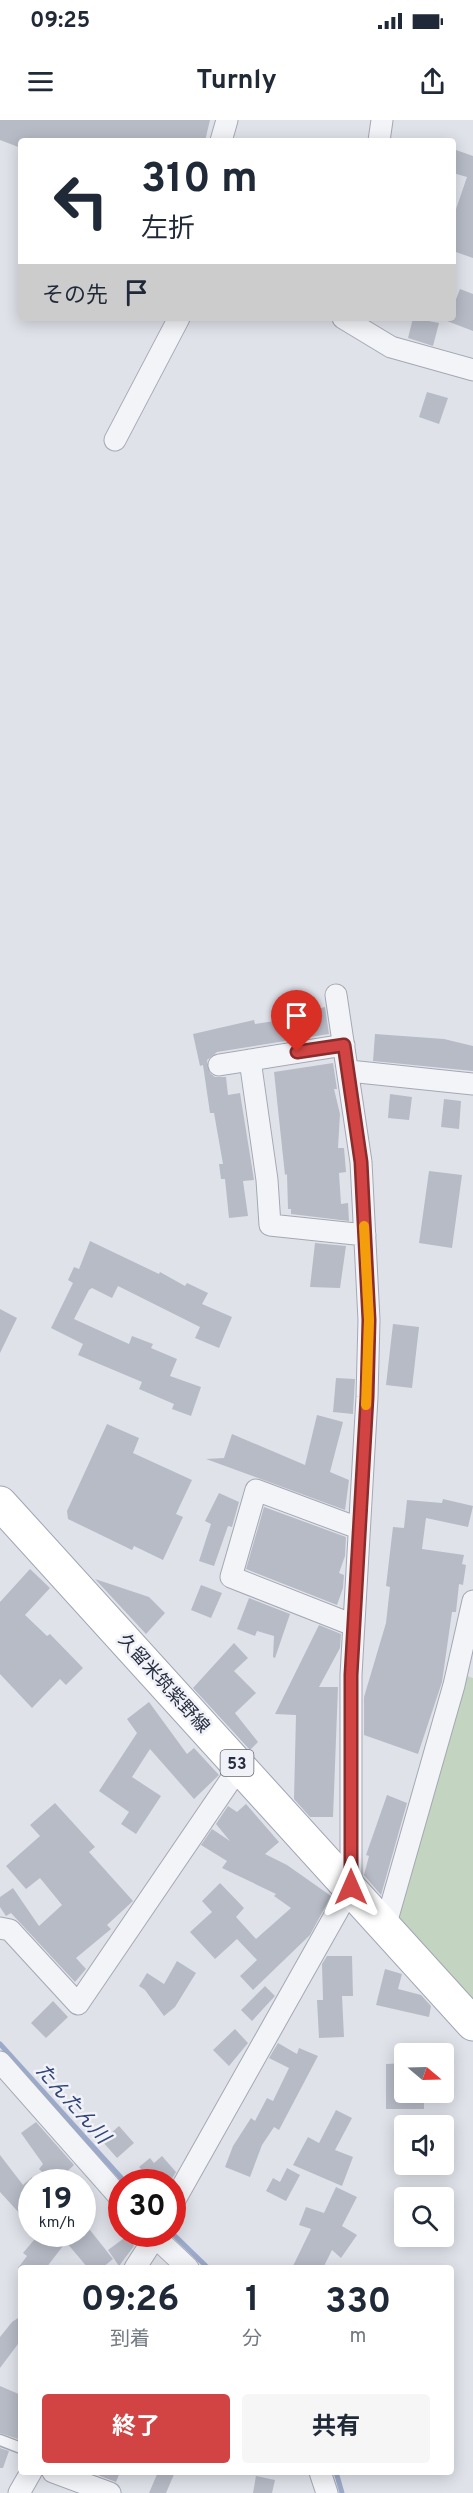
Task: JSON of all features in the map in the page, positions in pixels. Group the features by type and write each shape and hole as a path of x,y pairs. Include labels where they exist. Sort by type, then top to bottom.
{"main road":[{"name":"久留米筑紫野線","path":"0,1503 473,2024"}],"street":[{"path":"222,138 227,120"},
{"path":"379,138 382,120"},
{"path":"115,440 177,321"},
{"path":"348,321 391,347 470,363"},
{"path":"186,2180 351,1887 351,1675 368,1342 361,1162 336,995"},
{"path":"219,1065 344,1045"},
{"path":"250,1060 267,1180 270,1225 364,1235"},
{"path":"349,1071 473,1084"},
{"path":"353,1625 231,1577 256,1490 358,1528"},
{"path":"385,1927 454,1685 472,1610"},
{"path":"0,1928 2,1926 10,1930 78,2004 240,1766"},
{"path":"0,2062 108,2184"},
{"path":"137,2265 148,2247"},
{"path":"167,2247 185,2265"},
{"path":"19,2493 29,2475"},
{"path":"61,2475 110,2493"},
{"path":"321,2475 327,2493"}],"lane":[{"path":"0,2440 18,2447"}],"green space":[{"path":"467,1676 473,1678 473,2004 391,1914"}],"building":[{"path":"0,120 210,120 206,138 18,138 18,147 0,140"},
{"path":"456,150 473,156 473,258 456,252 456,209 467,177 456,174"},
{"path":"460,289 473,294 473,331 447,321 456,321 456,299"},
{"path":"412,321 439,323 433,346 408,338"},
{"path":"427,392 448,398 439,424 419,417"},
{"path":"325,1007 329,1034 217,1052 207,1060 210,1073 215,1077 226,1077 228,1095 240,1093 254,1180 243,1181 248,1216 229,1218 225,1179 221,1179 219,1164 223,1164 214,1113 210,1113 203,1065 200,1066 193,1034 254,1020 255,1024 306,1016 305,1012"},
{"path":"375,1034 444,1039 473,1046 473,1071 373,1061"},
{"path":"333,1063 337,1089 334,1089 340,1114 338,1148 344,1148 346,1172 339,1173 341,1204 348,1203 349,1221 291,1214 291,1209 288,1209 287,1174 285,1175 274,1072"},
{"path":"390,1094 412,1097 409,1120 388,1118"},
{"path":"444,1099 461,1101 459,1129 441,1127"},
{"path":"429,1171 462,1175 452,1248 419,1243"},
{"path":"90,1241 159,1274 160,1272 185,1286 187,1283 208,1293 202,1304 232,1317 219,1348 195,1338 200,1327 118,1286 112,1298 92,1288 89,1290 74,1319 129,1344 132,1336 153,1344 151,1348 177,1359 170,1376 201,1387 191,1416 172,1409 174,1404 139,1389 142,1382 78,1355 83,1344 51,1328 73,1283 68,1280 74,1267 79,1269"},
{"path":"315,1243 346,1246 340,1288 310,1287"},
{"path":"0,1309 17,1318 0,1353"},
{"path":"393,1324 419,1327 412,1388 386,1385"},
{"path":"336,1378 355,1379 353,1414 333,1412"},
{"path":"317,1415 343,1422 330,1472 349,1480 345,1510 206,1459 224,1458 232,1434 305,1465"},
{"path":"107,1424 139,1438 133,1453 192,1480 176,1514 183,1517 163,1560 134,1546 132,1550 68,1519 67,1511"},
{"path":"219,1493 239,1502 232,1527 228,1526 214,1566 199,1561 211,1524 205,1521"},
{"path":"443,1499 473,1506 468,1527 426,1518 422,1549 464,1555 462,1564 466,1565 463,1585 459,1584 456,1612 452,1612 442,1682 418,1754 364,1735 364,1697 386,1623 390,1587 386,1586 393,1527 404,1528 407,1500 442,1503"},
{"path":"264,1507 346,1537 345,1556 339,1573 344,1575 343,1588 337,1605 246,1569"},
{"path":"30,1569 50,1588 25,1615 47,1636 50,1634 83,1668 66,1685 60,1679 32,1708 0,1674 0,1602"},
{"path":"95,1579 149,1597 165,1613 146,1634"},
{"path":"201,1585 222,1593 211,1618 191,1610"},
{"path":"249,1598 290,1614 275,1658 273,1657 274,1636 257,1631 255,1636 237,1629"},
{"path":"319,1625 341,1634 340,1648 319,1687 338,1687 333,1817 310,1817 294,1799 296,1715 275,1714"},
{"path":"234,1643 248,1658 234,1671 256,1693 235,1713 258,1742 250,1750 193,1688"},
{"path":"149,1702 187,1754 194,1748 219,1775 194,1799 150,1749 132,1777 161,1796 136,1834 121,1824 129,1812 99,1791 137,1733 127,1719"},
{"path":"387,1795 407,1803 381,1895 364,1875 369,1856 366,1855"},
{"path":"55,1803 95,1847 89,1852 133,1901 107,1925 111,1929 76,1958 86,1969 75,1982 11,1913 6,1916 0,1907 0,1897 13,1888 39,1926 62,1905 40,1878 26,1889 6,1866 40,1836 30,1825"},
{"path":"246,1804 279,1842 265,1854 287,1865 331,1896 310,1935 253,1990 240,1976 257,1960 237,1939 215,1959 190,1932 212,1912 202,1901 220,1883 244,1908 236,1917 256,1939 291,1908 274,1896 276,1894 222,1868 227,1861 201,1845 212,1829 230,1841 216,1824 228,1806 237,1812"},
{"path":"327,1956 352,1956 353,1996 342,1996 344,2037 319,2038 317,2000 323,2000 322,1964"},
{"path":"177,1961 196,1973 175,2007 164,2016 145,1990 139,1986 147,1973 164,1984"},
{"path":"385,1969 402,1974 398,1989 421,1995 431,2006 429,2017 376,2005"},
{"path":"265,1986 275,1996 252,2021 241,2010"},
{"path":"53,2001 68,2017 46,2038 31,2023"},
{"path":"235,2029 248,2043 229,2066 213,2050"},
{"path":"278,2043 297,2054 299,2048 318,2056 279,2130 274,2127 262,2145 250,2177 225,2167 233,2146 251,2118 255,2121 267,2098 273,2101 289,2068 269,2058"},
{"path":"386,2064 394,2064 394,2103 424,2103 424,2109 386,2109"},
{"path":"336,2110 352,2118 335,2150 353,2157 342,2186 293,2165 308,2137 319,2143"},
{"path":"36,2122 74,2165 70,2169 39,2169 43,2164 21,2133"},
{"path":"119,2126 134,2143 117,2158 102,2141"},
{"path":"0,2155 18,2178 18,2212 0,2192"},
{"path":"162,2156 173,2169 141,2169 139,2167 150,2158 154,2163"},
{"path":"287,2168 300,2175 286,2201 266,2191 273,2178 280,2182"},
{"path":"336,2187 357,2197 342,2226 357,2235 341,2258 332,2250 324,2265 293,2265 311,2229 299,2225 306,2207 324,2213"},
{"path":"96,2238 113,2259 106,2265 85,2265 70,2247 96,2247"},
{"path":"28,2247 62,2247 48,2265 20,2265 27,2256 23,2253"},
{"path":"112,2247 133,2247 120,2265 108,2250"},
{"path":"18,2318 18,2344 0,2368 0,2337"},
{"path":"0,2386 18,2394 18,2439 0,2433"},
{"path":"0,2448 9,2451 3,2468 0,2468"},
{"path":"98,2475 119,2475 116,2482"},
{"path":"157,2475 174,2475 166,2493 149,2493"},
{"path":"256,2476 275,2480 272,2493 253,2493"}],"waterway":[{"name":"たんたん川","path":"0,2044 113,2169"},
{"name":"たんたん川","path":"186,2247 205,2265"},
{"name":"たんたん川","path":"337,2475 342,2493"}],"slow traffic":[{"path":"364,1226 369,1320 366,1405"}],"route":[{"path":"297,1052 344,1045 361,1162 369,1320 367,1397 351,1675 351,1887"}]}
